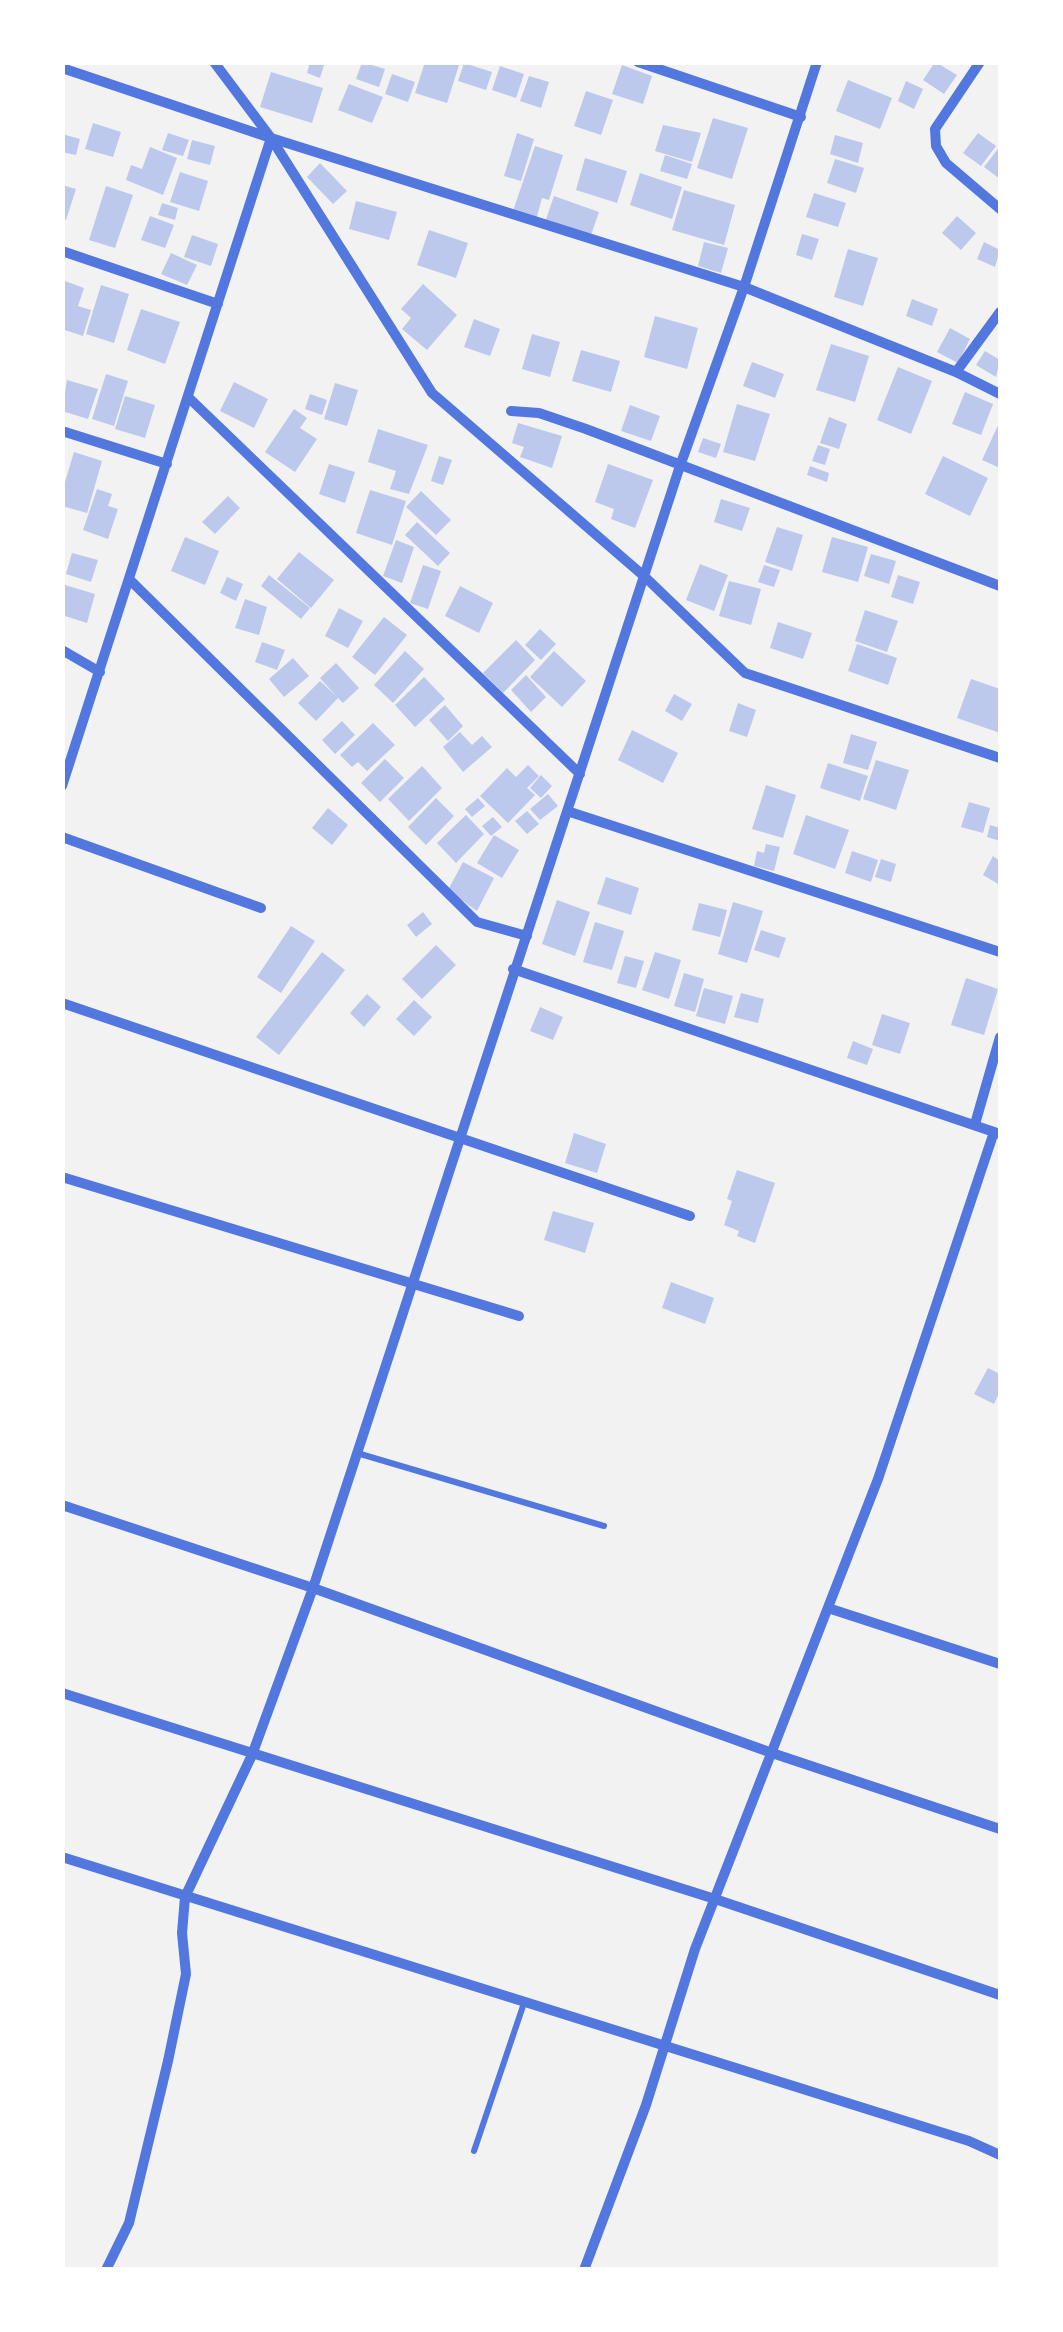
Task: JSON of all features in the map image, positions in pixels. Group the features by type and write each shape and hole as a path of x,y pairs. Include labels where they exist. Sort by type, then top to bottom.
{"street":[{"path":"214,62 271,138 432,393 645,577 745,674 1000,758"},
{"path":"638,62 801,117"},
{"path":"106,2270 129,2223 168,2062 186,1974 182,1933 186,1897 252,1755 313,1588 513,969 817,62"},
{"path":"980,62 935,129 936,146 946,163 1000,209"},
{"path":"62,68 744,287 956,372 1000,394"},
{"path":"62,786 271,138"},
{"path":"62,250 218,304"},
{"path":"956,372 1000,312"},
{"path":"188,397 580,774"},
{"path":"511,411 539,413 1000,586"},
{"path":"62,431 167,464"},
{"path":"130,580 477,922 527,936"},
{"path":"62,650 100,672"},
{"path":"567,810 1000,952"},
{"path":"62,837 261,908"},
{"path":"513,969 997,1133 878,1479 695,1949 646,2105 584,2270"},
{"path":"62,1003 690,1216"},
{"path":"976,1124 1000,1037"},
{"path":"62,1177 519,1316"},
{"path":"62,1506 313,1588 772,1753 1000,1829"},
{"path":"828,1608 1000,1664"},
{"path":"62,1693 715,1900 1000,1995"},
{"path":"62,1857 969,2141 1000,2155"}],"lane":[{"path":"357,1453 604,1526"},
{"path":"474,2151 524,2003"}],"building":[{"path":"310,62 325,62 320,78 307,73"},
{"path":"362,62 385,69 379,87 356,79"},
{"path":"425,62 460,62 447,103 415,93"},
{"path":"935,62 957,75 944,94 923,80"},
{"path":"464,63 492,72 486,90 458,81"},
{"path":"622,65 652,76 643,104 612,94"},
{"path":"500,66 524,74 516,98 492,90"},
{"path":"271,72 323,88 312,123 260,107"},
{"path":"392,74 415,82 408,102 385,94"},
{"path":"529,76 549,82 541,108 520,101"},
{"path":"848,80 892,98 880,129 836,111"},
{"path":"906,81 923,89 914,109 898,101"},
{"path":"349,84 383,97 372,123 338,110"},
{"path":"586,91 613,100 601,135 574,126"},
{"path":"713,118 748,128 732,179 697,168"},
{"path":"93,123 121,132 113,157 85,149"},
{"path":"663,125 701,133 692,162 655,151"},
{"path":"168,133 189,140 183,156 162,150"},
{"path":"517,133 534,139 521,181 504,176"},
{"path":"978,133 996,146 981,166 963,153"},
{"path":"62,134 80,139 76,155 62,152"},
{"path":"835,135 863,143 858,163 830,154"},
{"path":"192,140 215,146 210,165 187,159"},
{"path":"535,146 563,155 549,200 542,198 536,220 513,211"},
{"path":"1000,146 1000,179 984,167"},
{"path":"150,147 177,158 163,195 126,180 131,165 142,169"},
{"path":"665,155 692,164 687,179 660,171"},
{"path":"585,158 627,171 617,203 576,190"},
{"path":"835,159 864,168 856,193 827,183"},
{"path":"320,163 347,191 333,204 307,177"},
{"path":"180,172 208,181 199,211 170,202"},
{"path":"640,173 682,187 672,219 630,205"},
{"path":"62,185 76,189 66,220 62,218"},
{"path":"106,186 133,195 115,248 89,240"},
{"path":"684,190 735,205 724,245 672,230"},
{"path":"814,193 846,203 838,227 806,217"},
{"path":"554,196 599,212 590,238 545,222"},
{"path":"356,201 397,212 389,240 349,229"},
{"path":"162,203 178,208 175,220 158,215"},
{"path":"150,216 174,225 165,248 141,240"},
{"path":"957,216 976,233 961,250 942,233"},
{"path":"429,230 468,243 456,278 417,265"},
{"path":"802,234 819,239 812,260 796,255"},
{"path":"192,235 218,244 211,266 184,257"},
{"path":"704,242 728,248 721,273 698,266"},
{"path":"984,242 1000,250 995,267 977,259"},
{"path":"848,249 878,258 863,306 834,297"},
{"path":"171,253 197,265 187,285 161,274"},
{"path":"65,281 84,288 78,306 91,310 83,336 62,329"},
{"path":"423,284 457,315 427,350 402,329 411,318 401,309"},
{"path":"101,285 129,294 114,343 86,334"},
{"path":"912,299 938,309 932,326 906,316"},
{"path":"141,309 180,322 165,364 127,350"},
{"path":"655,316 698,328 687,369 644,357"},
{"path":"474,319 500,329 490,356 464,347"},
{"path":"950,328 970,339 958,363 937,352"},
{"path":"532,334 560,342 550,377 522,369"},
{"path":"831,344 869,356 855,402 816,390"},
{"path":"581,350 620,361 611,392 572,381"},
{"path":"985,351 1000,360 996,377 976,365"},
{"path":"752,362 784,374 775,398 743,386"},
{"path":"898,367 932,381 911,434 877,420"},
{"path":"106,374 128,381 114,426 92,419"},
{"path":"67,380 98,389 88,419 62,411"},
{"path":"234,382 268,399 254,428 220,411"},
{"path":"335,383 358,390 347,426 324,419"},
{"path":"965,392 993,404 981,435 952,424"},
{"path":"310,394 327,400 322,415 305,409"},
{"path":"125,396 155,405 145,438 115,429"},
{"path":"737,404 770,414 755,461 723,452"},
{"path":"630,405 660,416 651,441 621,431"},
{"path":"294,409 307,418 300,428 317,439 295,472 265,452"},
{"path":"829,417 847,424 839,449 820,443"},
{"path":"1000,421 1000,468 982,460"},
{"path":"518,423 562,436 552,468 520,457 524,447 512,443"},
{"path":"378,429 428,445 409,494 390,489 396,471 368,462"},
{"path":"703,438 721,444 716,458 698,452"},
{"path":"818,445 830,449 825,465 812,461"},
{"path":"74,452 102,461 87,513 62,506 62,492"},
{"path":"439,456 452,460 443,485 431,481"},
{"path":"943,456 988,478 970,516 925,494"},
{"path":"329,464 355,472 345,503 319,494"},
{"path":"608,464 653,480 635,528 611,519 614,509 595,502"},
{"path":"810,466 829,473 827,482 807,475"},
{"path":"97,489 112,494 108,506 118,509 108,539 83,530"},
{"path":"370,490 406,501 392,545 356,533"},
{"path":"421,491 451,520 436,535 406,507"},
{"path":"228,496 240,508 215,534 202,522"},
{"path":"721,499 750,508 742,531 714,522"},
{"path":"417,522 450,553 438,566 405,535"},
{"path":"777,527 803,535 792,571 765,562"},
{"path":"185,537 219,551 205,585 171,571"},
{"path":"832,537 868,547 858,582 822,572"},
{"path":"396,540 414,547 402,583 383,576"},
{"path":"299,552 334,580 311,608 277,579"},
{"path":"72,553 98,560 91,582 66,574"},
{"path":"871,554 896,561 889,584 864,576"},
{"path":"700,564 728,575 714,611 686,600"},
{"path":"423,565 441,571 428,609 410,603"},
{"path":"764,565 780,570 774,587 758,582"},
{"path":"269,575 310,608 301,619 261,586"},
{"path":"898,575 920,582 913,604 891,597"},
{"path":"227,577 243,584 236,601 220,593"},
{"path":"729,581 761,589 751,625 719,616"},
{"path":"62,584 95,594 87,623 62,615"},
{"path":"460,586 493,603 479,633 445,616"},
{"path":"245,599 267,607 259,635 235,628"},
{"path":"339,608 363,621 348,648 325,636"},
{"path":"865,610 898,621 887,652 855,641"},
{"path":"384,617 407,635 375,675 352,657"},
{"path":"778,622 812,633 803,659 770,648"},
{"path":"540,629 556,644 541,660 525,645"},
{"path":"516,640 535,660 503,693 483,673"},
{"path":"262,642 285,650 277,670 255,662"},
{"path":"857,644 897,658 888,685 848,671"},
{"path":"405,651 424,669 393,703 374,685"},
{"path":"554,651 586,681 562,707 530,677"},
{"path":"293,658 309,676 284,697 269,679"},
{"path":"336,663 359,688 343,703 338,698 316,721 298,703 320,681 336,696 320,678"},
{"path":"526,675 546,697 531,712 511,690"},
{"path":"424,677 445,699 415,727 395,705"},
{"path":"971,679 1000,689 1000,733 957,718"},
{"path":"674,694 692,704 682,721 665,711"},
{"path":"738,703 756,710 747,737 729,731"},
{"path":"445,705 463,726 448,741 429,720"},
{"path":"342,721 355,735 335,754 322,740"},
{"path":"373,723 395,745 367,771 358,762 352,767 340,755"},
{"path":"632,730 678,753 663,783 618,760"},
{"path":"460,732 472,745 482,736 492,747 463,772 443,747"},
{"path":"851,734 877,742 868,770 843,763"},
{"path":"385,759 404,778 380,802 361,783"},
{"path":"876,760 909,770 896,810 863,799"},
{"path":"828,763 868,776 860,801 820,788"},
{"path":"528,765 539,776 527,788 535,795 508,823 480,796 507,768 516,777"},
{"path":"422,766 442,788 409,821 388,799"},
{"path":"541,775 552,786 541,798 530,788"},
{"path":"766,785 796,795 783,838 752,829"},
{"path":"548,794 558,806 540,820 530,809"},
{"path":"436,798 454,816 426,845 408,827"},
{"path":"478,798 485,806 472,817 465,809"},
{"path":"969,802 990,808 983,833 961,827"},
{"path":"328,808 348,825 332,845 312,828"},
{"path":"527,811 539,824 527,834 515,821"},
{"path":"466,815 484,834 456,863 437,843"},
{"path":"806,815 849,830 835,869 793,854"},
{"path":"493,817 502,827 491,836 482,826"},
{"path":"990,825 1000,828 1000,841 987,837"},
{"path":"494,835 519,850 502,878 477,863"},
{"path":"766,844 780,847 774,871 754,866 757,851 764,853"},
{"path":"852,851 878,860 871,882 845,873"},
{"path":"993,856 1000,861 1000,885 983,875"},
{"path":"881,859 896,864 891,882 875,877"},
{"path":"463,862 494,878 477,911 448,890"},
{"path":"606,877 639,888 631,915 597,904"},
{"path":"557,900 590,912 575,956 542,944"},
{"path":"733,902 763,911 747,963 718,954"},
{"path":"699,903 727,910 720,937 692,930"},
{"path":"423,912 432,924 416,937 407,925"},
{"path":"595,922 624,931 612,970 583,962"},
{"path":"291,926 315,941 281,993 257,977"},
{"path":"761,930 786,938 779,958 754,950"},
{"path":"436,945 456,965 422,999 402,979"},
{"path":"322,952 345,970 279,1055 256,1037"},
{"path":"655,952 681,960 669,999 642,990"},
{"path":"625,956 644,961 636,988 617,983"},
{"path":"684,973 704,979 695,1012 674,1006"},
{"path":"966,978 998,989 984,1035 951,1025"},
{"path":"704,988 733,996 725,1024 696,1016"},
{"path":"741,993 764,999 758,1023 734,1017"},
{"path":"367,994 381,1007 364,1027 350,1013"},
{"path":"414,1000 432,1017 414,1036 396,1019"},
{"path":"540,1007 563,1017 553,1040 530,1031"},
{"path":"882,1014 910,1023 900,1054 872,1045"},
{"path":"853,1041 873,1049 867,1065 847,1058"},
{"path":"574,1133 606,1144 597,1173 565,1163"},
{"path":"737,1170 775,1183 755,1243 724,1225 732,1201 727,1199"},
{"path":"553,1211 594,1223 585,1253 544,1240"},
{"path":"671,1282 714,1298 705,1324 662,1308"},
{"path":"988,1368 1000,1374 1000,1391 994,1404 974,1394"}]}
